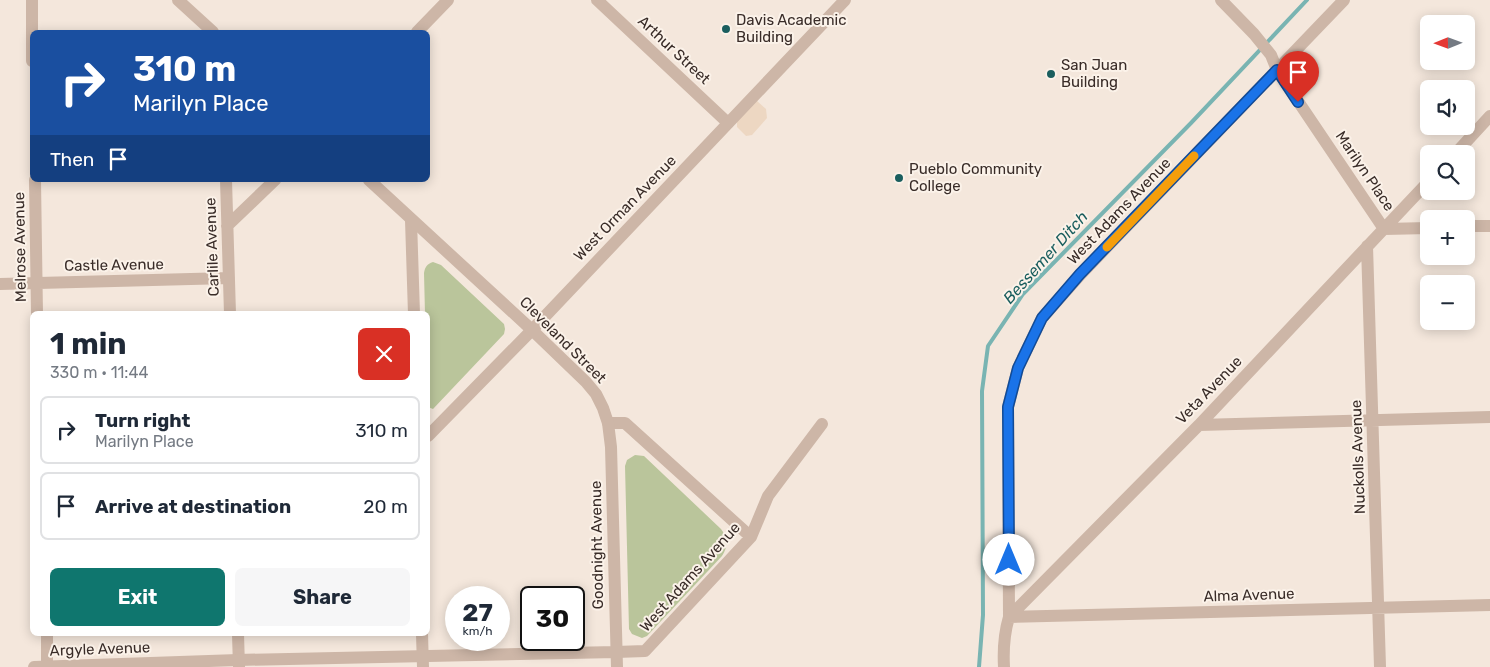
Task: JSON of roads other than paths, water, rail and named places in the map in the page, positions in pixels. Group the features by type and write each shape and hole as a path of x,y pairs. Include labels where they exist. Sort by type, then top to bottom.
{"street":[{"path":"32,0 32,30"},
{"path":"178,0 211,30"},
{"path":"419,30 448,0"},
{"name":"Arthur Street","path":"597,0 728,123"},
{"name":"West Orman Avenue","path":"430,434 532,330 845,0"},
{"name":"West Adams Avenue","path":"1004,667 1003,645 1009,617 1008,407 1018,368 1042,318 1080,274 1344,0"},
{"name":"Marilyn Place","path":"1229,3 1271,55 1277,70 1384,229"},
{"path":"1463,145 1490,116"},
{"name":"Melrose Avenue","path":"35,182 37,311"},
{"name":"Carlile Avenue","path":"226,182 230,311"},
{"path":"227,226 273,182"},
{"name":"Cleveland Street","path":"371,182 586,382 596,394 608,423"},
{"name":"Veta Avenue","path":"1009,617 1199,425 1420,191"},
{"path":"411,220 414,311"},
{"path":"1475,226 1490,226"},
{"path":"1384,229 1420,228"},
{"name":"Nuckolls Avenue","path":"1367,246 1380,667"},
{"name":"Castle Avenue","path":"0,284 229,278"},
{"path":"1199,425 1490,417"},
{"path":"608,423 625,423 751,537"},
{"name":"Goodnight Avenue","path":"608,423 611,447 617,667"},
{"name":"West Adams Avenue","path":"616,652 645,651 751,537 768,496 822,424"},
{"name":"Alma Avenue","path":"1009,617 1490,605"},
{"path":"46,636 48,666"},
{"path":"238,636 239,663"},
{"path":"422,636 423,662"},
{"name":"Argyle Avenue","path":"34,667 423,662 616,652"}],"waterway":[{"name":"Bessemer Ditch","path":"979,667 983,615 982,391 988,346 1023,294 1191,123 1307,0"}],"place":[{"name":"Davis Academic Building","path":"726,29"},
{"name":"San Juan Building","path":"1051,74"},
{"name":"Pueblo Community College","path":"899,178"}]}
